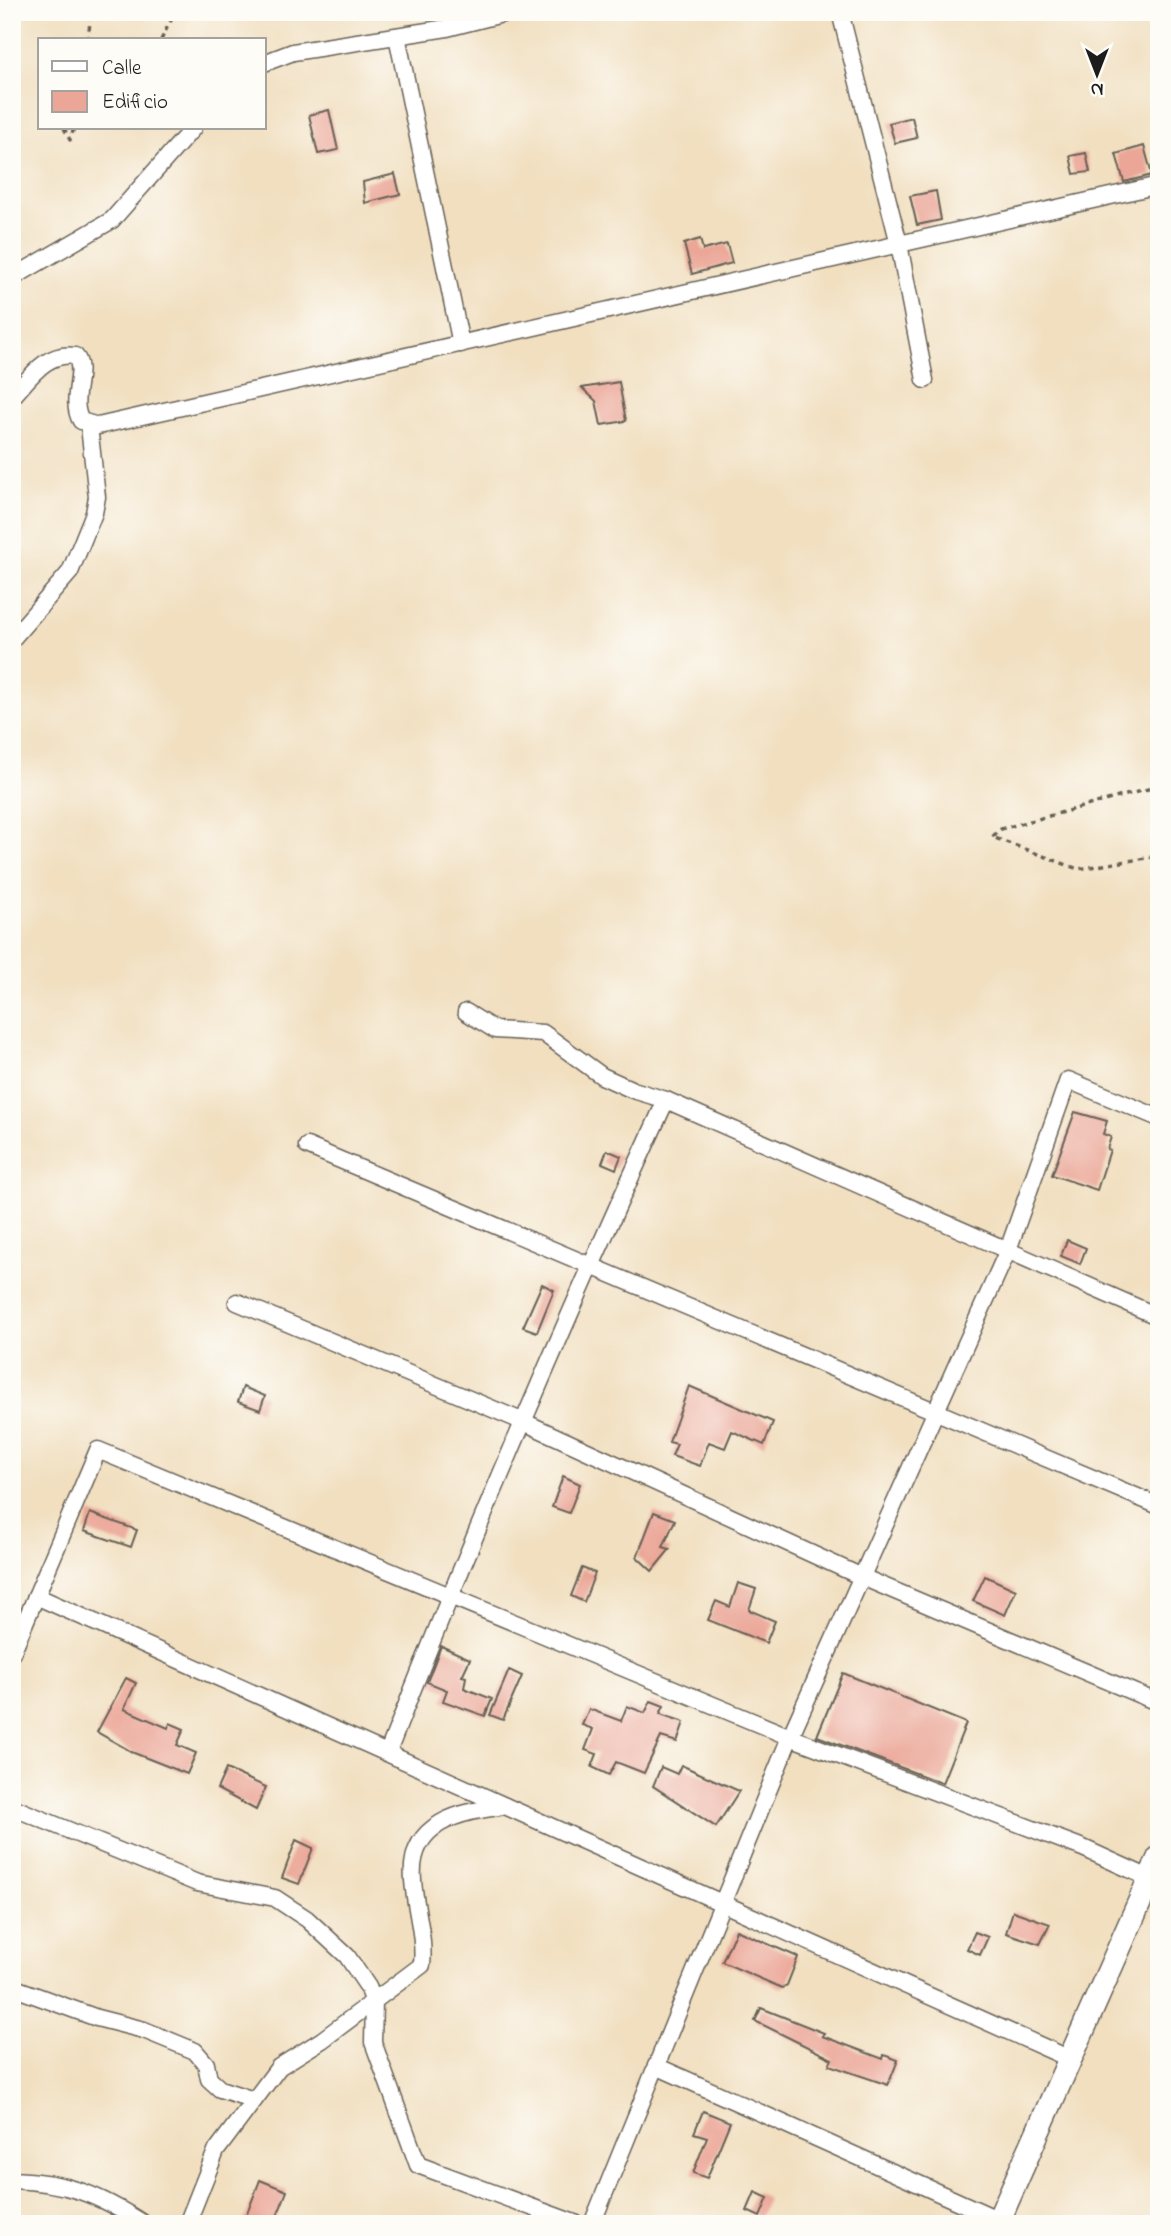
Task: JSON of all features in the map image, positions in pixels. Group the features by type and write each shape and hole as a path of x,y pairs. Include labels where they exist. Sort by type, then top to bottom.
{"street":[{"path":"266,62 293,52 397,36 510,12"},
{"path":"841,12 899,244 925,380"},
{"path":"397,36 461,344"},
{"path":"12,278 112,220 191,130"},
{"path":"12,397 50,358 60,354 75,356 80,365 75,406 82,421 89,426 98,426 1159,185"},
{"path":"12,639 70,572 94,513 97,498 89,426"},
{"path":"467,1012 495,1030 543,1033 602,1076 633,1090 666,1100 1159,1317"},
{"path":"592,2224 790,1737 1008,1250 1068,1080 1159,1118"},
{"path":"388,1752 450,1595 590,1265 666,1100"},
{"path":"307,1146 1159,1506"},
{"path":"237,1302 524,1422 862,1577 1159,1703"},
{"path":"12,1653 20,1614 37,1596 98,1450 790,1737 1083,1848 1154,1868 998,2222 656,2066"},
{"path":"37,1596 1068,2058"},
{"path":"187,2224 216,2151 279,2067 374,2002 422,1965 424,1947 412,1877 422,1839 439,1822 465,1811 505,1806"},
{"path":"12,1807 197,1883 275,1898 307,1919 347,1956 368,1987 374,2002 373,2042 418,2165 577,2224"},
{"path":"12,1987 97,2018 144,2030 195,2051 206,2064 209,2079 220,2089 254,2100"},
{"path":"12,2180 44,2181 103,2197 144,2224"}],"path":[{"path":"88,38 91,12"},
{"path":"162,38 175,12"},
{"path":"65,130 70,140 73,130"},
{"path":"1159,786 1001,829 992,837 1078,869 1159,856"}],"building":[{"path":"329,110 338,150 318,154 309,115"},
{"path":"912,117 917,138 895,143 889,123"},
{"path":"1144,146 1152,175 1124,182 1116,154"},
{"path":"1086,153 1090,172 1074,174 1070,156"},
{"path":"395,174 400,194 365,203 363,182"},
{"path":"936,191 941,220 917,225 910,196"},
{"path":"700,239 703,250 727,244 732,263 692,274 684,244"},
{"path":"619,382 626,421 601,425 596,401 582,388"},
{"path":"1075,1112 1107,1121 1103,1134 1111,1137 1107,1149 1110,1150 1097,1190 1052,1175"},
{"path":"607,1150 621,1156 616,1169 602,1163"},
{"path":"1067,1240 1086,1248 1080,1264 1061,1256"},
{"path":"542,1284 554,1290 537,1332 523,1327"},
{"path":"689,1386 773,1422 764,1445 732,1431 725,1448 709,1442 700,1466 672,1456 677,1444 669,1442"},
{"path":"243,1387 265,1396 260,1410 238,1402"},
{"path":"563,1476 580,1484 569,1513 552,1507"},
{"path":"654,1512 675,1520 663,1547 670,1549 652,1571 637,1557"},
{"path":"90,1513 137,1530 131,1547 84,1531"},
{"path":"582,1568 595,1573 584,1602 571,1596"},
{"path":"985,1576 1016,1590 1005,1615 973,1601"},
{"path":"738,1583 756,1589 749,1610 775,1621 766,1643 708,1620 716,1601 730,1607"},
{"path":"441,1646 470,1659 462,1676 466,1677 464,1688 492,1699 485,1716 443,1701 447,1690 427,1682"},
{"path":"509,1670 522,1676 503,1720 490,1715"},
{"path":"843,1673 966,1723 942,1783 817,1736"},
{"path":"126,1678 136,1683 124,1709 168,1728 170,1723 184,1729 177,1745 196,1753 187,1774 134,1753 97,1732"},
{"path":"651,1701 664,1706 660,1714 684,1722 677,1742 661,1737 644,1773 616,1762 609,1775 592,1767 597,1754 585,1750 593,1729 582,1725 589,1709 621,1721 627,1706 645,1713"},
{"path":"681,1765 739,1791 716,1827 653,1786 661,1767 677,1774"},
{"path":"226,1769 266,1787 256,1810 217,1789"},
{"path":"296,1840 313,1848 299,1884 282,1878"},
{"path":"1013,1911 1050,1924 1040,1944 1006,1933"},
{"path":"736,1930 798,1957 787,1985 782,1988 722,1962"},
{"path":"975,1932 988,1937 980,1955 967,1949"},
{"path":"761,2008 824,2033 822,2036 883,2059 884,2055 898,2060 888,2085 829,2065 832,2059 755,2021"},
{"path":"703,2111 730,2122 707,2178 693,2173 707,2137 694,2133"},
{"path":"260,2180 287,2191 274,2224 243,2224"},
{"path":"755,2192 768,2198 760,2217 747,2211"}]}
